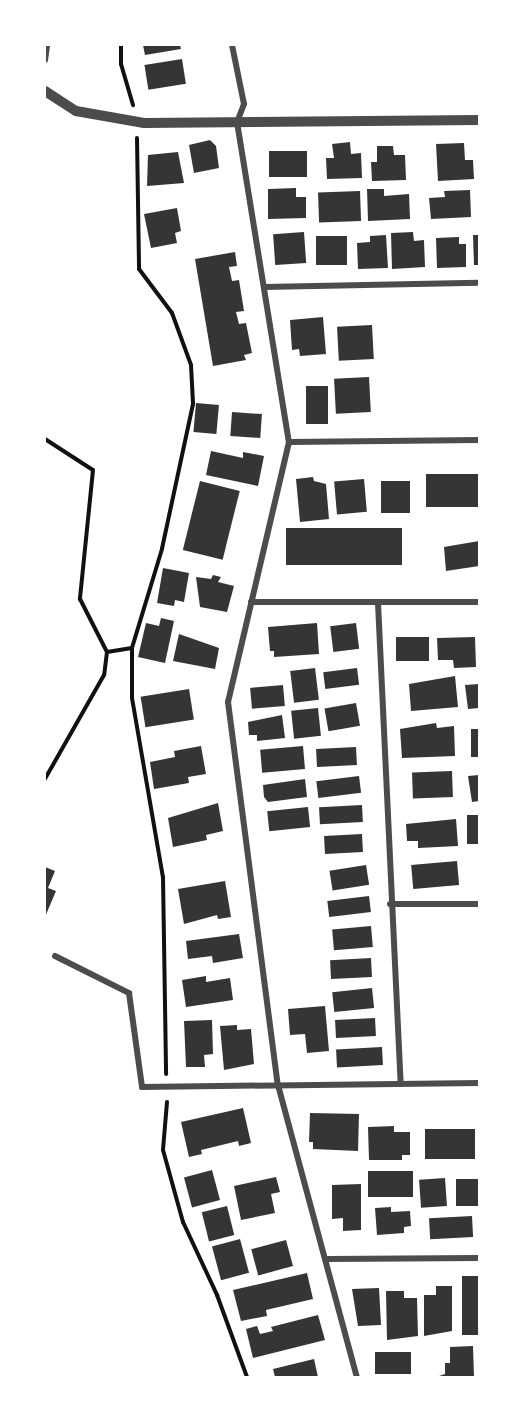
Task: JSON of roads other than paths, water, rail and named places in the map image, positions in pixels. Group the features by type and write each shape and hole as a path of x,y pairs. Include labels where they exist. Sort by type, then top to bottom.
{"street":[{"path":"233,45 244,104 237,122 289,442 228,702 278,1085 327,1259 357,1377"},
{"path":"45,91 76,111 141,122 479,120"},
{"path":"264,286 479,283"},
{"path":"289,442 479,441"},
{"path":"251,602 479,602"},
{"path":"378,603 390,904 401,1083"},
{"path":"390,904 479,904"},
{"path":"55,956 129,993 142,1087 479,1083"},
{"path":"327,1259 479,1258"}],"lane":[{"path":"45,60 47,45"}]}
